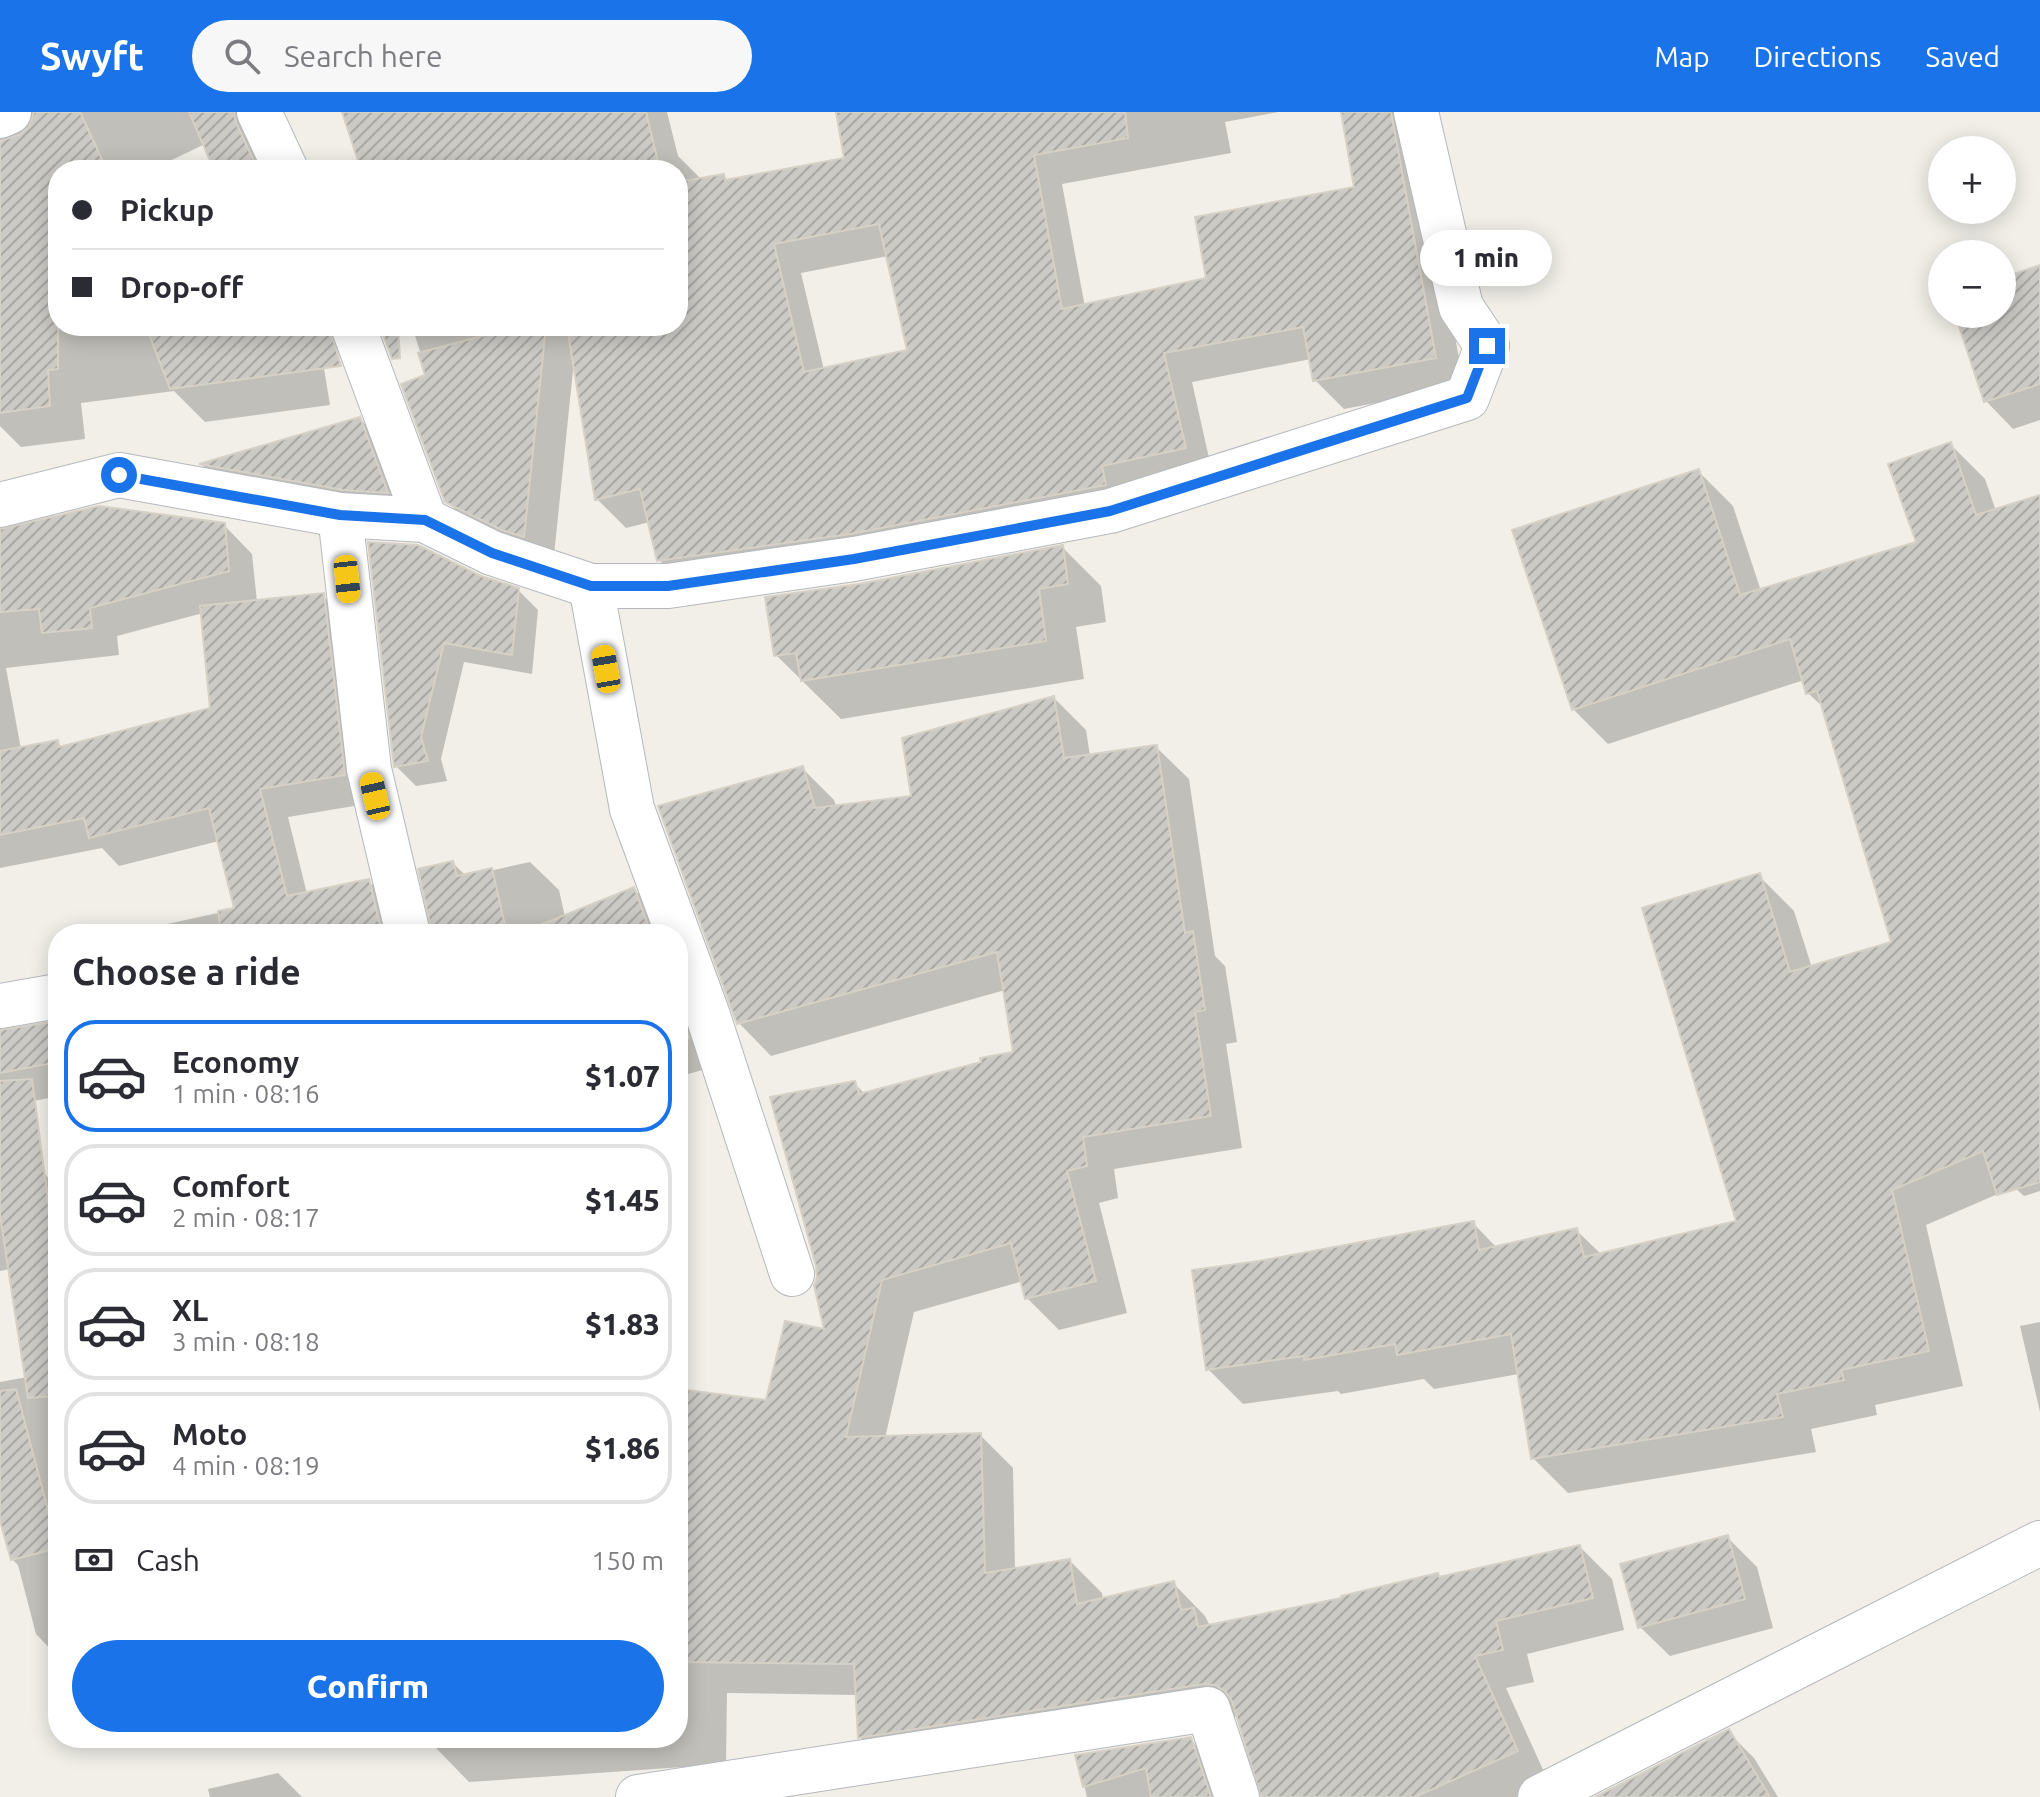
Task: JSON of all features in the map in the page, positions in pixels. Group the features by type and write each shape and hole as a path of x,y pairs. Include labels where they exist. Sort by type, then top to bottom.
{"street":[{"path":"0,116 9,112"},
{"path":"259,112 281,160"},
{"path":"0,505 119,475 340,515 425,520 492,553 591,586 684,584 854,559 1110,511 1467,398 1487,346 1461,307 1416,112"},
{"path":"357,336 425,520"},
{"path":"340,515 369,769 401,924"},
{"path":"591,586 632,809 674,924"},
{"path":"688,961 792,1274"},
{"path":"0,1006 48,998"},
{"path":"1540,1797 2040,1543"},
{"path":"638,1797 1208,1709 1237,1797"}],"building":[{"path":"34,112 80,112 102,160 48,160 48,336 58,336 58,369 48,370 50,406 0,413 0,141 19,135 29,127"},
{"path":"189,112 234,112 253,160 210,160"},
{"path":"342,112 646,112 658,160 358,160"},
{"path":"836,112 1125,112 1128,138 1034,155 1062,309 1206,278 1195,217 1354,187 1341,112 1391,112 1436,358 1313,381 1303,327 1164,353 1186,448 1102,466 1106,485 850,534 657,561 640,489 595,500 569,336 688,336 688,180 724,174 725,180 844,158","holes":["879,224 907,350 804,372 774,244"]},
{"path":"2040,265 2040,384 1984,402 1960,328 2016,328 2016,273"},
{"path":"150,336 332,336 341,366 170,389"},
{"path":"384,336 399,336 400,358 392,359"},
{"path":"482,336 545,336 524,537 502,530 445,502 401,384 425,375 418,353"},
{"path":"360,417 388,493 343,490 199,464"},
{"path":"1951,442 1976,515 2040,495 2040,1182 1997,1195 1983,1151 1892,1190 1929,1351 1841,1370 1844,1380 1777,1394 1783,1417 1531,1459 1511,1334 1397,1355 1395,1344 1304,1360 1304,1356 1206,1370 1192,1270 1259,1261 1474,1221 1479,1250 1577,1228 1584,1257 1736,1221 1642,908 1760,873 1790,972 1891,942 1817,691 1806,694 1790,639 1572,710 1512,530 1699,469 1740,595 1916,542 1888,464"},
{"path":"99,506 225,523 229,571 90,608 92,628 42,633 39,609 0,612 0,529"},
{"path":"368,542 418,545 481,576 519,588 512,655 444,643 421,737 428,761 394,767"},
{"path":"1063,545 1068,584 1039,589 1046,641 801,681 796,653 774,656 765,597 859,584"},
{"path":"324,593 345,775 260,789 287,896 369,879 380,924 220,924 218,911 234,908 209,808 89,838 84,818 0,835 0,751 58,740 59,747 210,708 200,606"},
{"path":"1054,696 1064,758 1157,745 1185,933 1193,931 1205,1010 1195,1012 1211,1116 1083,1137 1087,1166 1067,1171 1096,1281 1025,1299 1011,1243 882,1280 846,1437 981,1433 985,1573 1070,1559 1077,1604 1174,1581 1181,1610 1194,1608 1198,1627 1341,1598 1438,1573 1439,1577 1580,1545 1593,1598 1496,1621 1503,1650 1475,1656 1518,1751 1415,1797 1261,1797 1232,1701 1225,1691 1215,1685 1204,1684 858,1738 854,1664 688,1662 688,1390 766,1400 785,1321 824,1329 814,1285 816,1266 770,1097 855,1081 859,1094 981,1062 980,1058 1013,1052 997,952 737,1024 658,806 803,766 815,808 911,796 902,738"},
{"path":"453,861 457,876 492,868 505,924 430,924 418,869"},
{"path":"634,887 647,924 543,924"},
{"path":"48,1023 48,1064 0,1073 0,1030"},
{"path":"32,1079 48,1200 48,1397 28,1398 0,1215 0,1081"},
{"path":"16,1389 48,1510 48,1551 11,1560 0,1521 0,1391"},
{"path":"1728,1535 1745,1599 1638,1628 1620,1564"},
{"path":"1729,1729 1770,1797 1595,1797"},
{"path":"1191,1737 1211,1797 1151,1797 1146,1768 1083,1787 1075,1755"}],"route":[{"path":"119,475 340,515 425,520 492,553 591,586 668,586 854,559 1110,511 1467,398 1487,346"}]}
